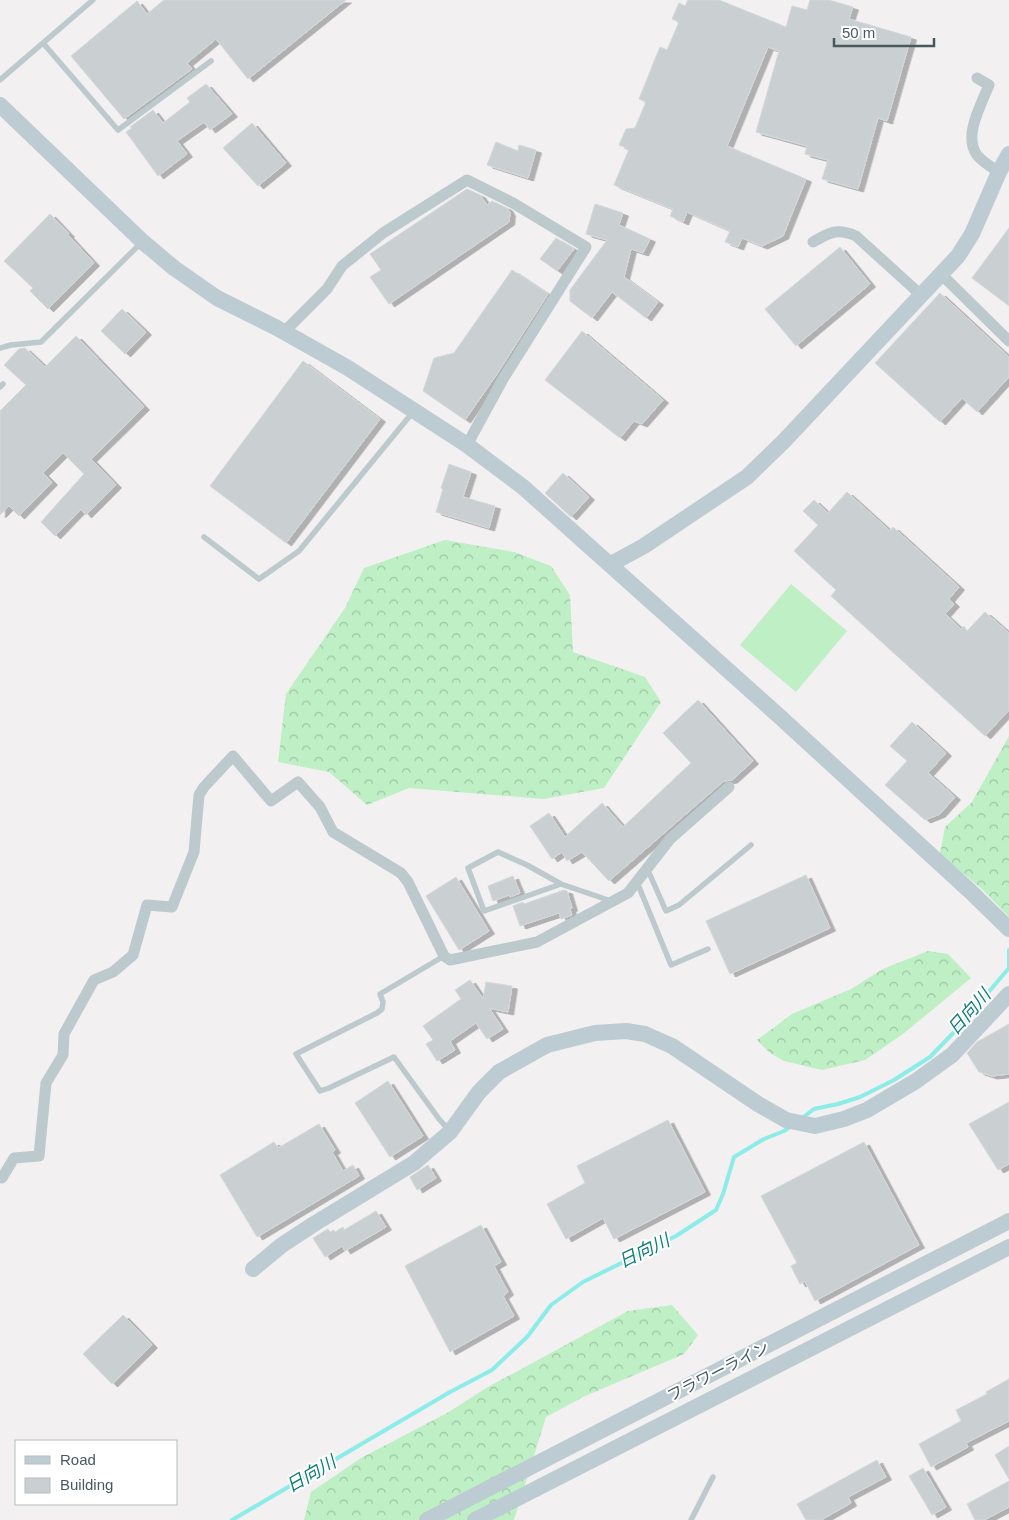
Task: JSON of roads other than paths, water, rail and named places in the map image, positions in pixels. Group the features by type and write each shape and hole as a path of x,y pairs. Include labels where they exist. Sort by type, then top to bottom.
{"street":[{"path":"976,78 989,85 970,135 972,146 978,157 999,172"},
{"path":"0,106 143,242 174,268 217,298 284,332 348,368 467,445 523,487 787,722 957,878 1009,929"},
{"path":"611,564 644,546 747,477 784,441 958,256 972,234 999,172 1009,154"},
{"path":"284,332 327,289 342,266 383,233 466,180 513,203 586,247 503,379 467,445"},
{"path":"813,242 828,234 843,231 856,236 921,295"},
{"path":"941,274 1009,341"},
{"path":"2,1178 14,1158 39,1156 46,1083 63,1055 64,1034 94,980 113,972 133,955 147,905 172,907 194,852 199,795 233,756 271,800 298,782 320,806 333,832 400,873 408,882 444,956 450,960 537,942 612,902 628,892 670,839 729,787"},
{"path":"253,1269 282,1245 414,1163 450,1132 478,1092 499,1072 547,1045 595,1033 626,1031 645,1034 672,1046 758,1104 786,1120 815,1126 844,1119 867,1110 916,1081 952,1054 1009,994"},
{"name":"フラワーライン","path":"427,1520 1009,1220"},
{"name":"フラワーライン","path":"476,1520 1009,1247"}],"lane":[{"path":"0,80 93,0"},
{"path":"43,44 118,130 211,61"},
{"path":"0,348 10,344 41,342 143,242"},
{"path":"204,538 259,579 299,551 414,410"},
{"path":"647,868 666,911 679,905 751,845"},
{"path":"561,884 484,911 468,868 498,852 527,865 561,884 612,902"},
{"path":"637,882 671,965 708,949"},
{"path":"444,956 380,994 383,1002 382,1010 296,1054 320,1091 394,1057 450,1132"},
{"path":"691,1520 713,1477"}],"waterway":[{"name":"日向川","path":"802,1118 814,1109 860,1097 894,1080 930,1057 958,1028 1009,968 1009,950"},
{"name":"日向川","path":"232,1520 450,1392 492,1370 527,1337 551,1305 583,1282 676,1236 716,1210 734,1157 764,1139 790,1127"}]}
